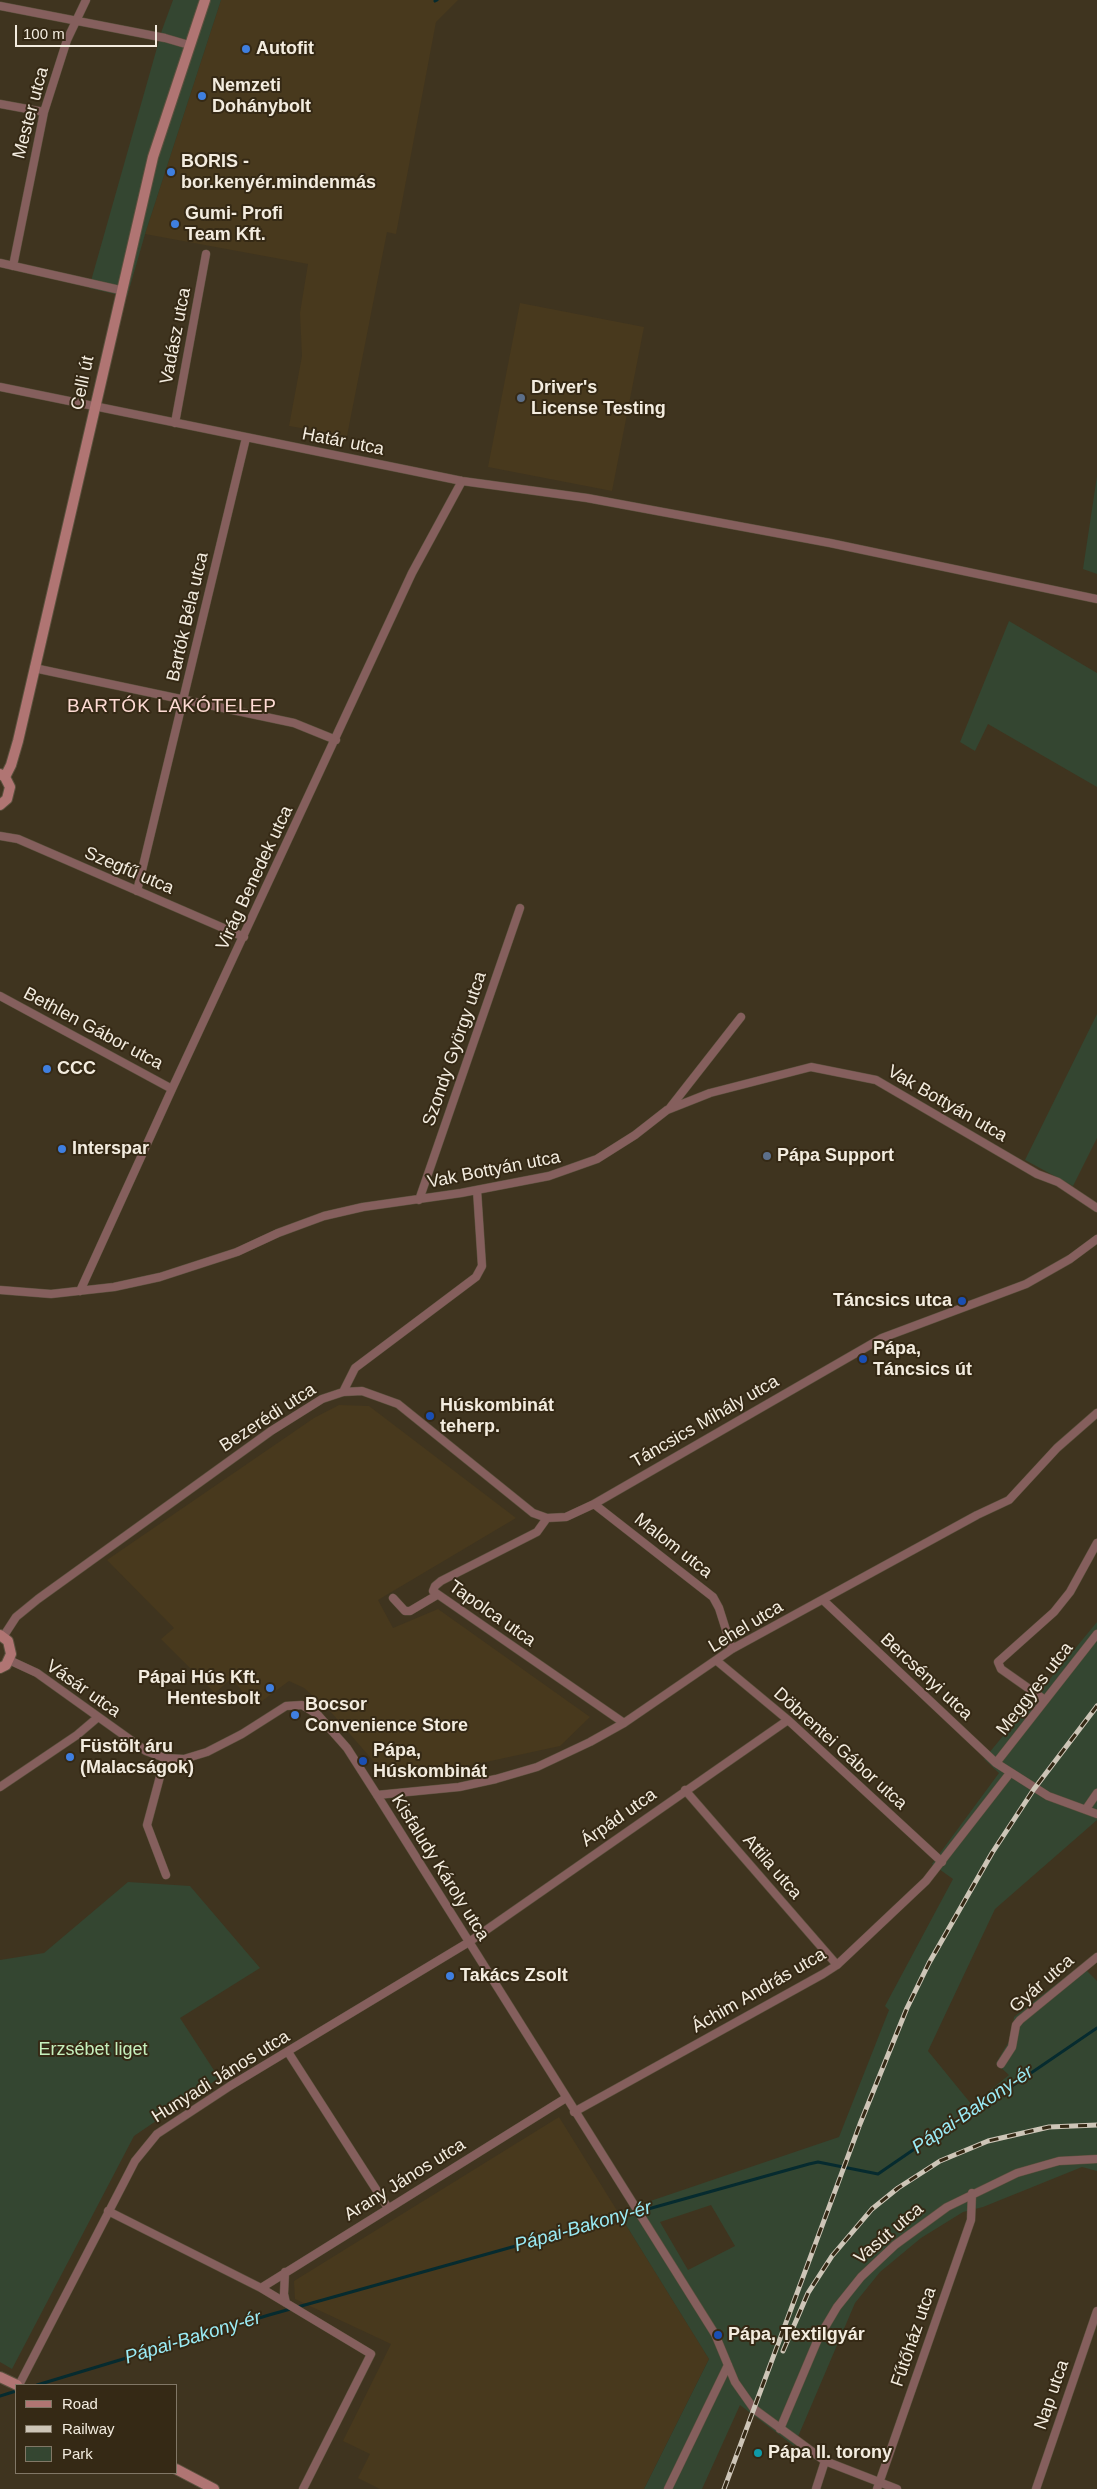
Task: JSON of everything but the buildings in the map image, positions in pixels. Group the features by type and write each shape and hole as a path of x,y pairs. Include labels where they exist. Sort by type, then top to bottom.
{"street":[{"name":"Mester utca","path":"12,266 44,112 68,40 86,0"},
{"name":"Celli út","path":"0,805 7,799 10,793 10,787 2,775 11,765 95,407 120,290 153,157 188,45 205,0"},
{"path":"0,6 188,45"},
{"path":"0,104 44,112"},
{"name":"Vadász utca","path":"175,423 206,254"},
{"path":"0,263 120,290"},
{"name":"Határ utca","path":"0,387 462,481 587,498 830,543 1097,599"},
{"name":"Bartók Béla utca","path":"137,890 246,438"},
{"name":"Virág Benedek utca","path":"80,1291 172,1088 336,740 412,573 462,481"},
{"path":"34,668 294,723 336,740"},
{"name":"Szegfű utca","path":"0,836 18,839 244,937"},
{"name":"Szondy György utca","path":"419,1200 520,908"},
{"name":"Bethlen Gábor utca","path":"0,996 172,1088"},
{"path":"667,1110 741,1017"},
{"name":"Vak Bottyán utca","path":"0,1290 51,1294 80,1291 160,1277 237,1252 278,1233 324,1216 363,1207 419,1200 549,1176 579,1167 597,1159 635,1135 667,1110 710,1093 811,1067 836,1070 847,1075 876,1080 1037,1174 1058,1182 1097,1208"},
{"name":"Bezerédi utca","path":"2,1636 16,1617 46,1593 271,1431 322,1399 343,1392 355,1368 476,1277 482,1266 476,1190"},
{"name":"Táncsics Mihály utca","path":"547,1518 566,1517 594,1504 882,1338 1026,1284 1070,1259 1097,1239"},
{"path":"343,1392 362,1391 398,1404 533,1513 547,1518"},
{"name":"Lehel utca","path":"377,1795 459,1786 517,1774 558,1759 624,1723 732,1649 977,1515 1008,1500 1057,1448 1097,1413"},
{"name":"Malom utca","path":"594,1504 713,1597 719,1608 732,1649"},
{"name":"Tapolca utca","path":"547,1518 537,1532 441,1581 435,1586 434,1591 437,1595 624,1723"},
{"path":"1045,1700 1001,1669 998,1662 1054,1612 1070,1592 1097,1543"},
{"path":"392,1598 405,1611 410,1611 437,1595"},
{"name":"Bercsényi utca","path":"823,1600 996,1763 1010,1773"},
{"name":"Meggyes utca","path":"996,1763 1097,1634"},
{"path":"0,1668 9,1660 11,1647 2,1636"},
{"name":"Vásár utca","path":"9,1660 36,1673 146,1751 165,1758"},
{"name":"Döbrentei Gábor utca","path":"717,1661 788,1720 942,1862"},
{"name":"Kisfaludy Károly utca","path":"165,1758 184,1759 207,1752 242,1734 286,1706 302,1705 317,1714 340,1739 377,1795 714,2334 735,2382 754,2409 826,2461 878,2486 896,2489"},
{"path":"0,1787 77,1735 97,1718"},
{"name":"Árpád utca","path":"469,1942 788,1720"},
{"path":"165,1758 147,1825 166,1875"},
{"path":"1010,1773 1048,1796 1097,1814"},
{"name":"Áchim András utca","path":"574,2112 823,1974 837,1964 926,1881 1010,1773"},
{"name":"Attila utca","path":"685,1790 837,1964"},
{"path":"1086,1809 1097,1793"},
{"name":"Hunyadi János utca","path":"19,2384 135,2161 157,2134 469,1942"},
{"name":"Gyár utca","path":"1001,2064 1012,2047 1016,2025 1020,2020 1097,1957"},
{"path":"288,2052 388,2208"},
{"name":"Arany János utca","path":"261,2288 566,2098"},
{"name":"Vasút utca","path":"780,2429 818,2339 848,2292 873,2264 914,2229 972,2193 1040,2165 1072,2159 1097,2159"},
{"name":"Fűtőház utca","path":"878,2486 971,2220 972,2193"},
{"path":"108,2211 261,2288 371,2354 303,2489"},
{"path":"285,2272 284,2294 286,2303"},
{"name":"Nap utca","path":"1036,2489 1097,2311"},
{"path":"668,2489 728,2365"},
{"path":"0,2376 16,2384"},
{"path":"816,2489 826,2461"},
{"path":"178,2470 214,2489"}],"shaded area":[{"path":"221,0 458,0 436,22 396,234 387,232 347,436 289,426 302,356 300,313 308,264 145,234"},
{"path":"520,303 644,327 612,491 488,467"},
{"path":"339,1405 369,1406 516,1518 378,1600 393,1628 438,1609 590,1717 560,1746 449,1770 381,1770 330,1711 304,1688 289,1681 254,1707 232,1678 215,1693 161,1639 174,1628 107,1560 314,1418"},
{"path":"559,2117 709,2359 644,2489 380,2489 358,2478 370,2454 343,2441 391,2344 295,2299 294,2281"}],"green space":[{"path":"173,0 221,0 145,234 127,297 89,288 162,30"},
{"path":"1097,476 1097,574 1083,569"},
{"path":"1009,621 1097,673 1097,787 988,724 975,751 960,742"},
{"path":"1097,1014 1097,1138 1073,1186 1025,1160"},
{"path":"1097,1622 1097,1820 995,1909 928,2051 972,2105 1009,2075 996,2063 1011,2038 1014,2017 1081,1965 1097,1981 1097,2171 1082,2167 983,2207 963,2212 921,2238 880,2272 855,2303 794,2446 740,2405 702,2489 644,2489 709,2359 618,2212 839,2137 889,2010 885,2006 953,1879 932,1864 999,1773 984,1759","holes":["711,2205 735,2246 688,2270 660,2222"]},
{"name":"Erzsébet liget","path":"128,1882 190,1886 260,1968 180,2018 219,2078 134,2136 12,2369 0,2362 0,1960 44,1953"}],"waterway":[{"name":"Pápai-Bakony-ér","path":"40,2384 269,2315 809,2164 818,2162 878,2174 929,2139 968,2116 1097,2028"},
{"name":"Pápai-Bakony-ér","path":"0,2396 15,2391"}],"railway":[{"path":"724,2489 860,2124 907,2008 929,1963 992,1853 1034,1789 1097,1706"},
{"path":"783,2351 808,2293 832,2256 872,2209 898,2188 940,2161 988,2141 1049,2127 1097,2125"}],"place":[{"name":"Autofit","path":"246,49"},
{"name":"Nemzeti Dohánybolt","path":"202,96"},
{"name":"BORIS - bor.kenyér.mindenmás","path":"171,172"},
{"name":"Gumi- Profi Team Kft.","path":"175,224"},
{"name":"Driver's License Testing","path":"521,398"},
{"name":"CCC","path":"47,1069"},
{"name":"Interspar","path":"62,1149"},
{"name":"Pápa Support","path":"767,1156"},
{"name":"Táncsics utca","path":"962,1301"},
{"name":"Pápa, Táncsics út","path":"863,1359"},
{"name":"Húskombinát teherp.","path":"430,1416"},
{"name":"Pápai Hús Kft. Hentesbolt","path":"270,1688"},
{"name":"Bocsor Convenience Store","path":"295,1715"},
{"name":"Füstölt áru (Malacságok)","path":"70,1757"},
{"name":"Pápa, Húskombinát","path":"363,1761"},
{"name":"Takács Zsolt","path":"450,1976"},
{"name":"Pápa, Textilgyár","path":"718,2335"},
{"name":"Pápa II. torony","path":"758,2453"}],"district":[{"name":"BARTÓK LAKÓTELEP","path":"172,707"}]}
